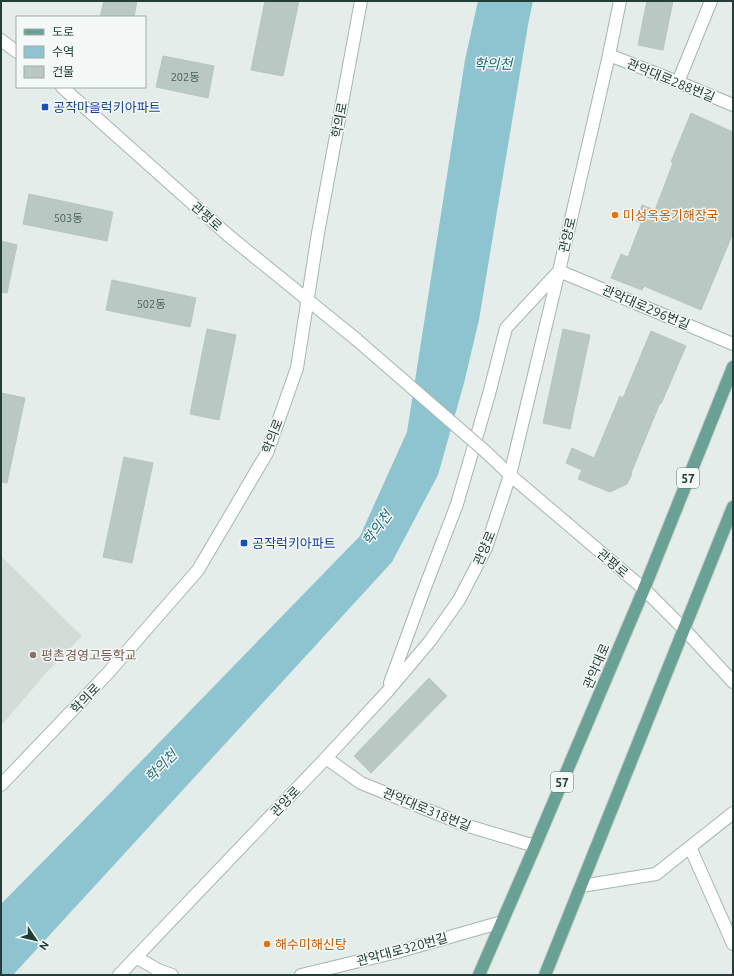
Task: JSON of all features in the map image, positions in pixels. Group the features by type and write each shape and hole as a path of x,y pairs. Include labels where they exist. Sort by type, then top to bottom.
{"main road":[{"name":"관악대로","path":"479,975 644,589 733,367"},
{"path":"545,975 733,507"}],"street":[{"name":"학의로","path":"1,785 108,673 198,570 267,453 297,368 318,233 361,1"},
{"name":"관양로","path":"119,975 387,692 430,641 459,600 486,548 510,475 559,271 620,1"},
{"path":"678,82 711,1"},
{"path":"1,40 16,51"},
{"name":"관악대로288번길","path":"609,55 733,105"},
{"name":"관평로","path":"63,88 229,236 357,340 486,452 510,475 644,589 684,629 733,682"},
{"path":"387,692 456,504 489,394 506,328 559,271"},
{"name":"관악대로296번길","path":"559,271 733,344"},
{"name":"관악대로318번길","path":"326,758 361,783 368,786 465,826 535,846"},
{"path":"581,886 656,874 733,813"},
{"path":"690,847 733,944"},
{"name":"관악대로320번길","path":"301,975 398,952 502,922"},
{"path":"136,957 158,970 172,975"}],"shaded area":[{"name":"평촌경영고등학교","path":"1,556 82,636 46,673 1,726"}],"water":[{"name":"학의천","path":"478,1 533,1 479,320 464,383 438,475 392,562 13,975 1,975 1,904 360,536 407,432 465,60"}],"building":[{"path":"104,1 137,1 134,16 100,16"},
{"path":"265,1 299,1 283,76 251,70"},
{"path":"647,1 673,1 663,50 638,45"},
{"path":"163,56 214,66 208,98 156,87"},
{"path":"691,113 733,132 733,233 701,310 644,286 642,290 611,278 621,254 628,257 641,223 636,221 642,205 655,210 673,163 671,162"},
{"path":"29,194 113,212 107,241 23,224"},
{"path":"1,241 17,245 7,293 1,292"},
{"path":"112,280 196,298 190,327 106,310"},
{"path":"207,329 236,335 219,420 190,414"},
{"path":"563,329 590,335 570,429 543,423"},
{"path":"651,331 686,346 661,404 660,403 627,484 610,492 578,479 582,470 566,463 572,448 594,458 620,396 623,398"},
{"path":"1,393 25,398 7,483 1,482"},
{"path":"124,457 153,463 132,563 103,557"},
{"path":"429,678 447,696 371,773 354,756"}],"place":[{"name":"공작마을럭키아파트","path":"45,107"},
{"name":"미성옥옹기해장국","path":"615,215"},
{"name":"공작럭키아파트","path":"244,543"},
{"name":"평촌경영고등학교","path":"33,655"},
{"name":"해수미해신탕","path":"267,944"}]}
